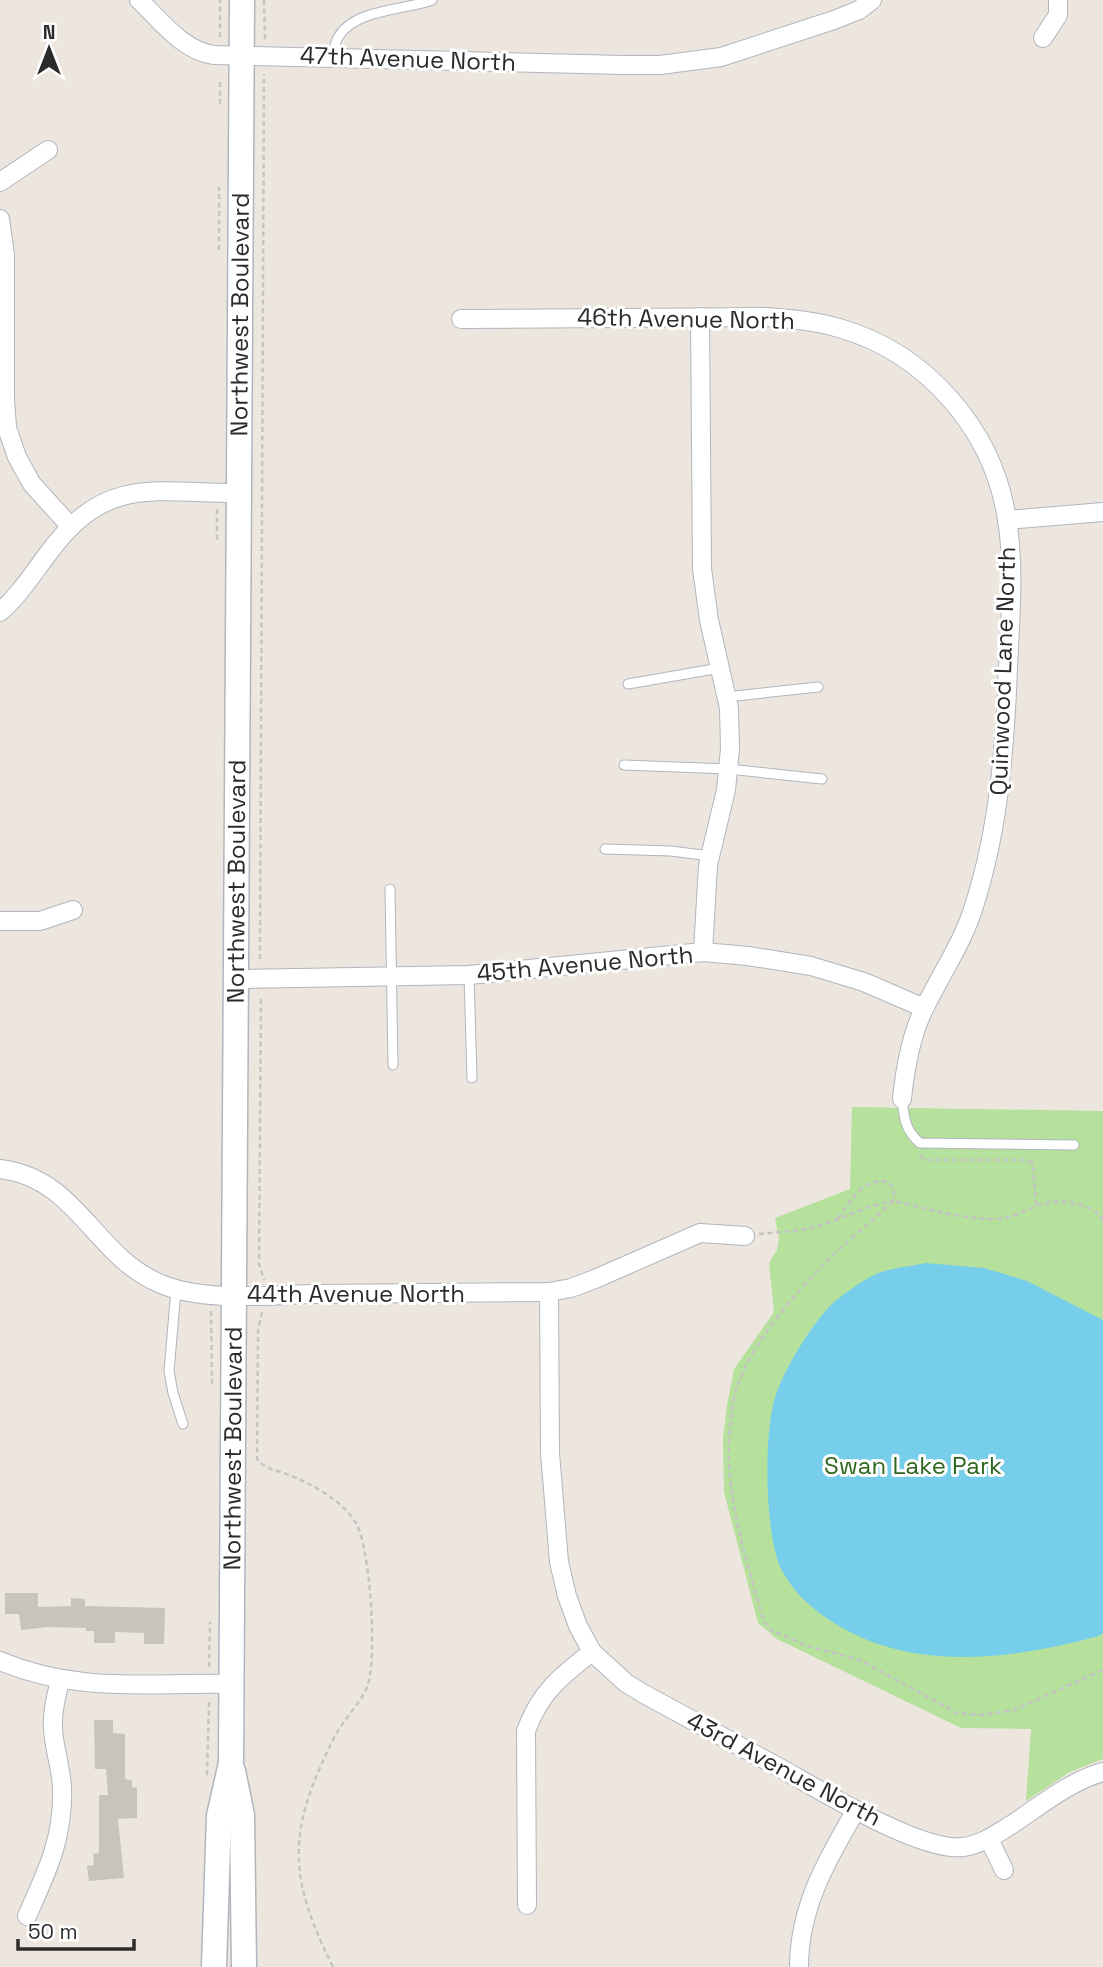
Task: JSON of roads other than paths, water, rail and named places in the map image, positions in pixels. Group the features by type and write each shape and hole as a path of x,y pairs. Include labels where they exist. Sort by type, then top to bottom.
{"main road":[{"name":"Northwest Boulevard","path":"214,1967 219,1816 231,1763 238,979 242,0"},
{"name":"Northwest Boulevard","path":"231,1763 242,1815 244,1967"}],"street":[{"name":"47th Avenue North","path":"139,0 188,46 201,53 624,65 722,57 834,20 859,10 872,0"},
{"path":"1043,38 1058,15 1058,0"},
{"path":"0,182 48,150"},
{"path":"0,219 5,255 7,429 17,457 32,484 71,527"},
{"path":"700,317 702,569 709,620 726,697 730,750 726,790 710,856 703,952"},
{"name":"46th Avenue North","path":"461,319 767,317 805,320 841,328 877,342 910,362 939,387 964,415 984,448 999,483 1007,520"},
{"path":"0,612 71,527 86,512 106,500 135,492 240,493"},
{"path":"1007,520 1103,512"},
{"name":"Quinwood Lane North","path":"902,1099 910,1053 924,1008 957,950 975,904 997,809 1007,704 1010,564 1007,520"},
{"path":"0,921 40,921 73,910"},
{"name":"45th Avenue North","path":"238,979 469,975 703,952 810,965 864,982 924,1008"},
{"name":"44th Avenue North","path":"0,1169 38,1179 56,1190 127,1265 144,1277 186,1293 236,1295 549,1292 594,1279 700,1233 745,1236"},
{"path":"527,1905 526,1731 533,1712 556,1680 592,1652 578,1626 567,1596 559,1562 550,1453 549,1292"},
{"name":"43rd Avenue North","path":"592,1652 618,1676 644,1694 856,1810 928,1842 946,1847 962,1848 989,1839 1065,1789 1103,1772"},
{"path":"0,1661 60,1681 112,1685 232,1684"},
{"path":"27,1916 49,1868 58,1839 62,1784 53,1729 60,1681"},
{"path":"799,1967 802,1928 810,1898 856,1810"},
{"path":"989,1839 1004,1870"}],"lane":[{"path":"332,57 339,35 354,22 382,11 432,0"},
{"path":"628,684 720,668"},
{"path":"726,697 818,687"},
{"path":"624,765 728,769 822,779"},
{"path":"605,849 671,851 710,856"},
{"path":"390,888 393,1065"},
{"path":"469,975 472,1078"},
{"path":"902,1099 904,1121 909,1134 920,1143 1074,1145"},
{"path":"176,1290 169,1371 183,1424"}],"water":[{"path":"925,1263 984,1268 1027,1281 1103,1320 1103,1633 1099,1636 1022,1652 983,1656 906,1652 870,1641 835,1624 803,1599 781,1568 771,1528 767,1460 774,1401 783,1377 814,1326 839,1298 880,1273"}],"park label":[{"name":"Swan Lake Park","path":"913,1466"}]}
